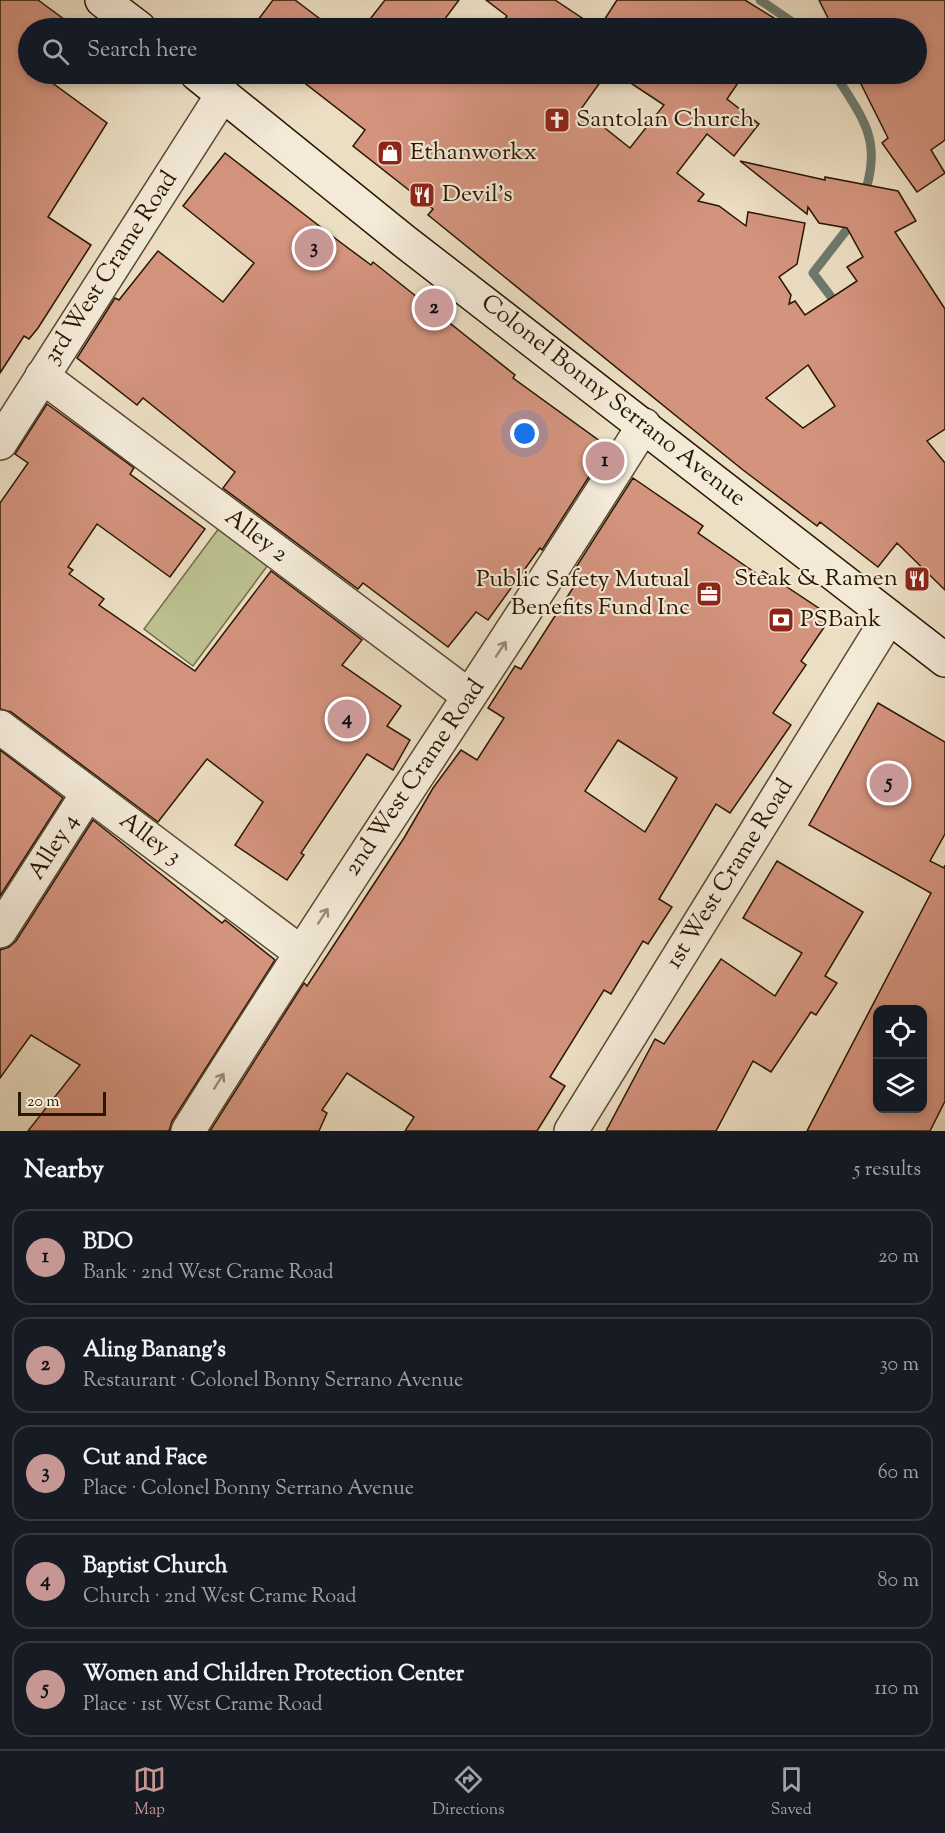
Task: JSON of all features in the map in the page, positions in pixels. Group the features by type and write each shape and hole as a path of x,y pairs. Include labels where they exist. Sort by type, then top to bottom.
{"street":[{"path":"102,0 126,18"},
{"name":"Colonel Bonny Serrano Avenue","path":"210,84 404,241 945,660"},
{"name":"3rd West Crame Road","path":"0,443 223,94"},
{"name":"Alley 2","path":"42,376 469,696"},
{"name":"2nd West Crame Road","path":"188,1131 300,952 547,580 644,425"},
{"name":"1st West Crame Road","path":"571,1131 889,617"},
{"name":"Alley 3","path":"0,727 300,952"},
{"name":"Alley 4","path":"0,931 88,793"}],"green space":[{"path":"219,528 268,565 193,666 144,629"}],"building":[{"path":"0,0 38,0 62,18 18,18 18,84 54,84 107,123 48,217 91,245 38,328 29,339 24,336 0,373"},
{"path":"273,0 295,0 319,18 260,18"},
{"path":"385,0 459,0 446,18 371,18"},
{"path":"486,0 555,0 582,18 505,18 507,16"},
{"path":"617,0 745,0 774,18 605,18"},
{"path":"819,0 945,0 945,140 931,150 945,173 917,192 882,143 888,138 861,84 927,84 927,18 828,18"},
{"path":"306,84 599,84 581,109 630,148 664,105 632,84 737,84 727,99 759,124 734,156 707,134 677,173 704,194 698,201 719,206 746,226 748,212 805,223 797,264 779,277 791,295 789,304 795,301 805,315 857,281 847,267 863,257 847,228 819,223 808,207 807,214 740,161 825,180 825,177 898,191 916,221 895,232 945,309 945,429 927,441 945,463 945,590 897,543 878,567 820,522 817,526 743,470 428,215 433,209 353,146 365,130","holes":["808,365 835,406 803,428 766,398"]},
{"path":"225,153 371,265 373,262 515,375 513,378 608,447 542,550 540,548 488,620 476,612 448,647 363,583 358,589 223,488 235,472 143,398 137,405 77,358 115,298 119,300 158,251 223,302 254,263 183,206"},
{"path":"47,404 134,468 130,474 205,529 170,577 97,524 68,567 73,570 69,574 104,599 99,605 195,671 271,571 362,640 342,665 401,706 387,726 410,740 393,770 367,754 301,853 304,855 287,880 235,845 263,802 207,759 158,822 11,712 0,709 0,503 28,463 15,454"},
{"path":"633,478 703,526 698,533 760,576 763,571 826,613 821,620 827,623 801,661 806,665 773,713 791,725 730,813 716,804 659,899 672,907 648,944 643,941 611,994 604,990 550,1077 565,1086 537,1131 405,1131 414,1117 347,1073 322,1110 327,1113 319,1131 210,1131 304,983 307,986 404,838 433,788 461,750 477,760 504,718 488,708 515,666 521,669 580,577 573,572","holes":["618,740 677,778 645,832 585,791"]},
{"path":"878,703 945,742 945,834 930,861 944,868 945,865 945,1101 930,1131 807,1131 931,893 809,825"},
{"path":"0,750 63,798 0,896"},
{"path":"93,820 222,923 225,920 275,960 172,1121 169,1131 28,1131 80,1065 31,1035 0,1078 0,950 16,941"},
{"path":"777,861 863,912 825,976 837,983 816,1015 811,1012 771,1072 753,1061 716,1131 606,1131 655,1039 664,1044 721,959 775,996 802,953 743,918"}],"waterway":[{"path":"760,0 786,18"},
{"path":"841,84 861,118 871,144 869,176 864,195"},
{"path":"838,306 813,273 855,219"}],"place":[{"name":"Santolan Church","path":"557,120"},
{"name":"Ethanworkx","path":"390,153"},
{"name":"Devil's","path":"422,195"},
{"name":"Cut and Face","path":"314,248"},
{"name":"Aling Banang's","path":"434,308"},
{"name":"BDO","path":"605,461"},
{"name":"Steak & Ramen","path":"917,579"},
{"name":"Public Safety Mutual Benefits Fund Inc","path":"709,594"},
{"name":"PSBank","path":"781,620"},
{"name":"Baptist Church","path":"347,719"},
{"name":"Women and Children Protection Center","path":"889,783"}]}
